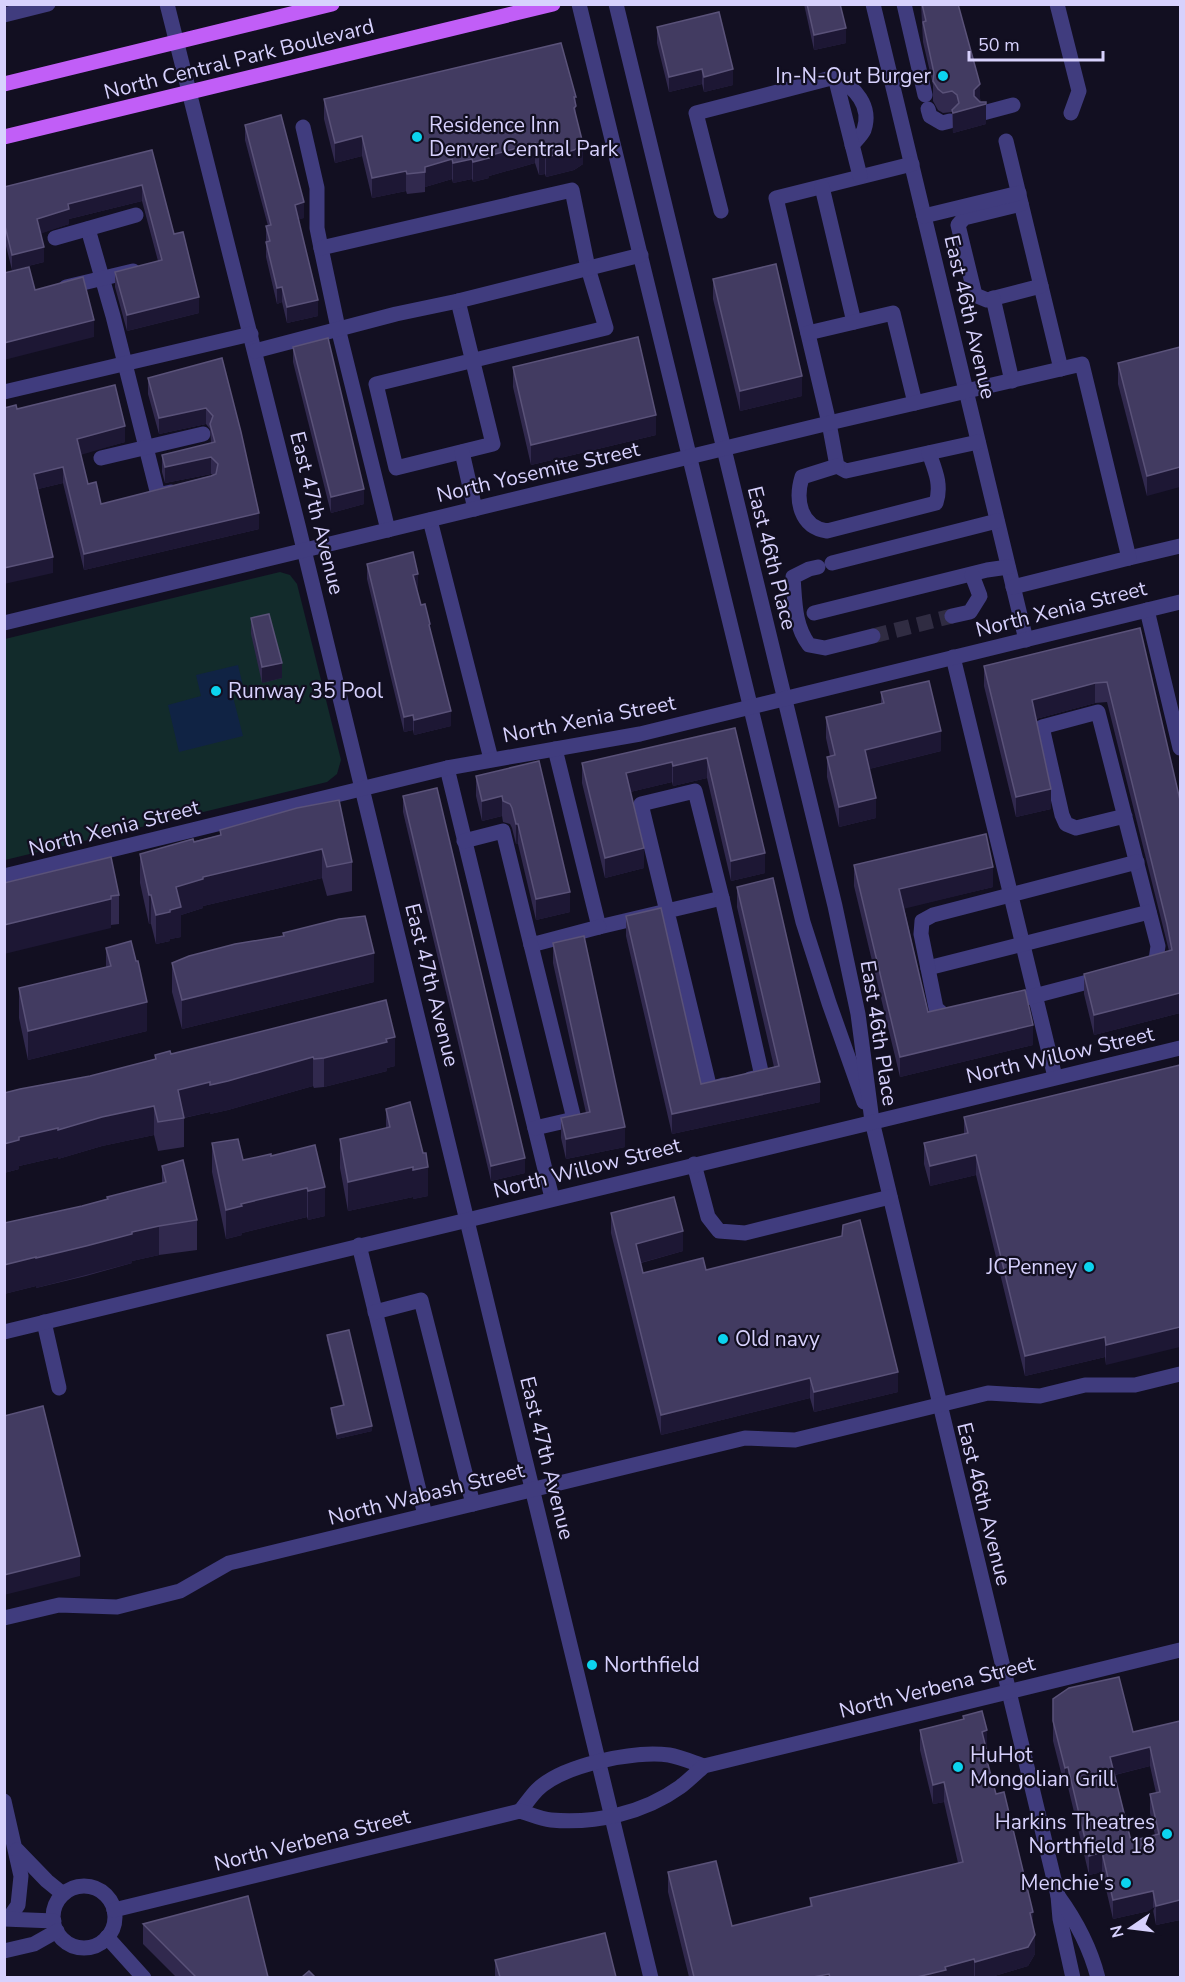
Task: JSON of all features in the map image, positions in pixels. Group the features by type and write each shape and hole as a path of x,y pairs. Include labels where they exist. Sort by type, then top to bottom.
{"main road":[{"name":"North Central Park Boulevard","path":"4,84 332,4"},
{"name":"North Central Park Boulevard","path":"4,137 553,4"}],"street":[{"path":"4,15 48,4"},
{"name":"East 47th Avenue","path":"167,4 363,788 651,1977"},
{"name":"East 46th Place","path":"579,4 803,922 856,1082 872,1121"},
{"name":"East 46th Place","path":"616,4 835,906 858,1014 872,1121"},
{"name":"East 46th Avenue","path":"873,4 1026,640"},
{"path":"904,4 930,116 942,123 950,121"},
{"path":"1057,4 1079,91 1071,113"},
{"path":"722,211 696,113 835,77 860,176"},
{"path":"983,112 1013,105"},
{"path":"303,127 317,188 317,228 321,248 338,328 388,530"},
{"path":"1006,141 1061,369"},
{"path":"837,466 776,198 912,164"},
{"path":"822,187 854,322"},
{"path":"321,248 572,190 588,268 606,328 353,389"},
{"path":"924,216 1020,198"},
{"path":"1020,198 964,218 958,225 975,295 987,300 1041,286"},
{"path":"55,238 136,215"},
{"path":"88,229 148,448 153,496 188,488"},
{"path":"255,351 338,328 458,301 641,255"},
{"path":"60,288 150,267"},
{"path":"993,298 1012,381"},
{"path":"376,384 396,468 493,444 458,301"},
{"path":"808,333 893,313 915,403"},
{"path":"4,392 251,334"},
{"name":"North Yosemite Street","path":"4,623 1082,364 1130,558"},
{"path":"101,458 203,434"},
{"path":"929,453 940,493 936,503 827,531 816,529 801,512 798,496 802,477 837,466 846,471 978,442"},
{"path":"462,452 475,509"},
{"path":"430,520 491,759"},
{"path":"873,636 825,648 808,645 801,634 797,620 793,577 825,565 997,521"},
{"path":"1013,586 1180,546"},
{"path":"814,613 1008,567"},
{"path":"952,616 970,612 980,596 972,575"},
{"name":"North Xenia Street","path":"4,876 447,768 640,734 1180,602"},
{"path":"1147,610 1180,748"},
{"path":"953,657 1056,1077"},
{"path":"990,1007 1145,968 1156,960 1158,946 1137,862 1098,712 1042,727 1066,824 1076,828 1125,816"},
{"path":"555,749 599,927"},
{"path":"447,768 552,1198"},
{"path":"695,791 722,898 762,1076 710,1089 641,804 695,791"},
{"path":"464,842 503,831 574,1119 535,1128"},
{"path":"968,1013 945,1016 936,1008 921,934 922,921 933,915 1137,862"},
{"path":"531,945 722,898"},
{"path":"928,968 1149,912"},
{"name":"North Willow Street","path":"4,1332 1180,1048"},
{"name":"East 46th Avenue","path":"872,1121 1058,1896 1060,1919 1073,1977"},
{"path":"694,1164 708,1217 719,1231 745,1233 890,1197"},
{"path":"359,1245 425,1515"},
{"path":"375,1312 422,1300 473,1504"},
{"path":"44,1322 59,1388"},
{"name":"North Wabash Street","path":"4,1618 59,1605 117,1607 180,1591 230,1563 745,1438 795,1440 988,1394 1040,1396 1085,1385 1135,1385 1180,1374"},
{"name":"North Verbena Street","path":"114,1910 520,1811 550,1820 590,1820 612,1816 659,1799 679,1788 704,1766 1180,1650"},
{"path":"520,1811 538,1789 551,1780 599,1761 636,1754 669,1755 704,1766"},
{"path":"4,1801 21,1875 18,1905 7,1919 55,1926"},
{"path":"15,1848 63,1894"},
{"path":"93,1887 103,1892 110,1900 114,1910 113,1929 100,1944 90,1947 71,1945 62,1939 55,1926 57,1902 72,1888 93,1887"},
{"name":"East 46th Avenue","path":"1058,1896 1077,1921 1084,1935 1098,1977"},
{"path":"4,1951 34,1944 55,1926"},
{"path":"107,1937 144,1977"}],"green space":[{"path":"280,572 290,575 297,584 341,760 337,774 327,782 5,860 5,639"}],"water":[{"name":"Runway 35 Pool","path":"238,665 243,686 231,689 243,736 179,752 168,705 201,696 196,675"}],"building":[{"path":"807,4 840,4 846,28 814,35"},
{"path":"922,4 958,4 980,84 974,90 974,96 986,104 953,113 952,110 959,103 957,95 952,91 943,93 933,81 934,73 923,22 926,21"},
{"path":"719,12 733,69 704,77 702,69 669,77 657,27"},
{"name":"Residence Inn Denver Central Park","path":"561,43 576,97 574,97 576,106 574,108 583,144 574,150 546,157 545,154 539,155 535,143 473,162 472,159 453,163 452,159 425,167 425,172 407,174 406,171 372,178 362,136 335,143 324,99"},
{"path":"281,115 304,202 295,205 318,300 287,307 282,287 277,288 266,242 270,241 266,226 271,225 245,125"},
{"path":"152,150 174,234 183,232 199,297 127,315 115,272 162,260 142,185 68,204 69,209 37,219 44,247 12,255 4,222 4,187"},
{"path":"776,264 802,376 740,391 713,279"},
{"path":"29,267 35,290 83,277 94,320 4,343 4,273"},
{"path":"638,337 656,415 531,445 513,367"},
{"path":"328,338 364,489 331,497 293,347"},
{"path":"1180,347 1180,467 1147,476 1118,363"},
{"path":"222,358 259,513 84,554 63,467 34,474 53,557 4,568 4,408 16,405 17,409 115,385 125,426 77,439 88,484 96,482 101,504 216,474 218,464 211,457 165,467 162,455 215,442 210,424 213,416 206,408 159,418 148,378"},
{"path":"413,552 418,574 413,575 421,605 425,604 451,711 414,720 413,715 404,717 367,564"},
{"path":"269,614 282,663 262,667 251,618"},
{"path":"1140,628 1180,800 1180,993 1094,1015 1084,974 1172,950 1107,682 1095,683 1032,700 1051,789 1016,797 984,666"},
{"path":"929,681 941,731 865,750 876,798 839,807 827,757 835,755 826,717 884,703 881,692"},
{"path":"735,728 765,853 731,861 707,758 673,766 672,762 626,773 644,848 605,858 582,763"},
{"path":"539,761 570,892 536,899 512,808 510,804 503,801 502,796 482,801 476,776"},
{"path":"437,788 525,1158 491,1166 403,796"},
{"path":"339,800 352,862 327,867 322,849 203,877 203,879 176,887 181,907 156,915 140,854 193,839 194,842 221,835 220,830 297,808"},
{"path":"986,834 993,867 899,889 928,1012 1025,990 1033,1025 900,1057 854,865"},
{"path":"111,857 119,895 111,896 111,899 4,925 4,883"},
{"path":"773,878 820,1082 672,1114 626,916 661,908 701,1084 779,1066 737,887"},
{"path":"365,916 374,953 182,1000 172,963 235,944 284,936 283,933 339,919"},
{"path":"584,936 625,1127 566,1139 561,1118 590,1112 553,943"},
{"path":"131,941 147,1002 28,1031 19,988 111,966 106,948"},
{"path":"386,1000 395,1037 386,1039 387,1042 324,1058 314,1059 313,1057 228,1081 210,1085 210,1082 178,1090 184,1118 158,1122 154,1106 102,1117 58,1130 58,1128 19,1137 19,1140 4,1144 4,1093 90,1076 156,1059 155,1055 170,1051 171,1054"},
{"name":"JCPenney","path":"1180,1065 1180,1327 1106,1345 1105,1337 1025,1356 976,1155 930,1166 924,1143 968,1133 964,1117"},
{"path":"410,1102 423,1153 426,1153 428,1167 413,1170 413,1167 348,1182 340,1139 390,1127 386,1109"},
{"path":"238,1139 243,1160 315,1145 325,1187 308,1191 307,1188 241,1204 242,1206 226,1210 212,1143"},
{"path":"183,1160 197,1220 132,1232 132,1234 86,1246 4,1265 4,1223 82,1206 166,1182 162,1166"},
{"path":"674,1197 683,1231 636,1244 643,1273 703,1258 706,1270 842,1236 843,1225 860,1220 898,1372 814,1392 810,1378 661,1415 611,1213"},
{"path":"349,1330 372,1426 337,1434 331,1408 344,1405 327,1335"},
{"path":"43,1406 80,1556 4,1575 4,1416"},
{"path":"1119,1677 1133,1732 1180,1721 1180,1900 1156,1906 1153,1891 1113,1900 1102,1852 1089,1856 1068,1767 1065,1768 1053,1721 1053,1699 1069,1688","holes":["1150,1747 1160,1792 1150,1794 1159,1834 1131,1841 1110,1757"]},
{"path":"982,1711 987,1730 982,1732 988,1756 986,1757 996,1794 1004,1792 1033,1912 1030,1913 1035,1935 1028,1947 975,1962 974,1959 945,1967 946,1970 917,1977 830,1977 829,1974 813,1977 694,1977 668,1872 716,1861 732,1926 812,1906 810,1898 963,1862 944,1782 933,1785 920,1730 964,1719 963,1716"},
{"path":"248,1896 268,1977 196,1977 143,1924"},
{"path":"605,1933 616,1977 500,1977 495,1960"},
{"path":"309,1971 315,1977 302,1977"}],"tunnel":[{"path":"873,636 952,616"}],"place":[{"name":"In-N-Out Burger","path":"943,76"},
{"name":"Residence Inn Denver Central Park","path":"417,137"},
{"name":"Runway 35 Pool","path":"216,691"},
{"name":"JCPenney","path":"1089,1267"},
{"name":"Old navy","path":"723,1339"},
{"name":"Northfield","path":"592,1665"},
{"name":"HuHot Mongolian Grill","path":"958,1767"},
{"name":"Harkins Theatres Northfield 18","path":"1167,1834"},
{"name":"Menchie's","path":"1126,1883"}]}
